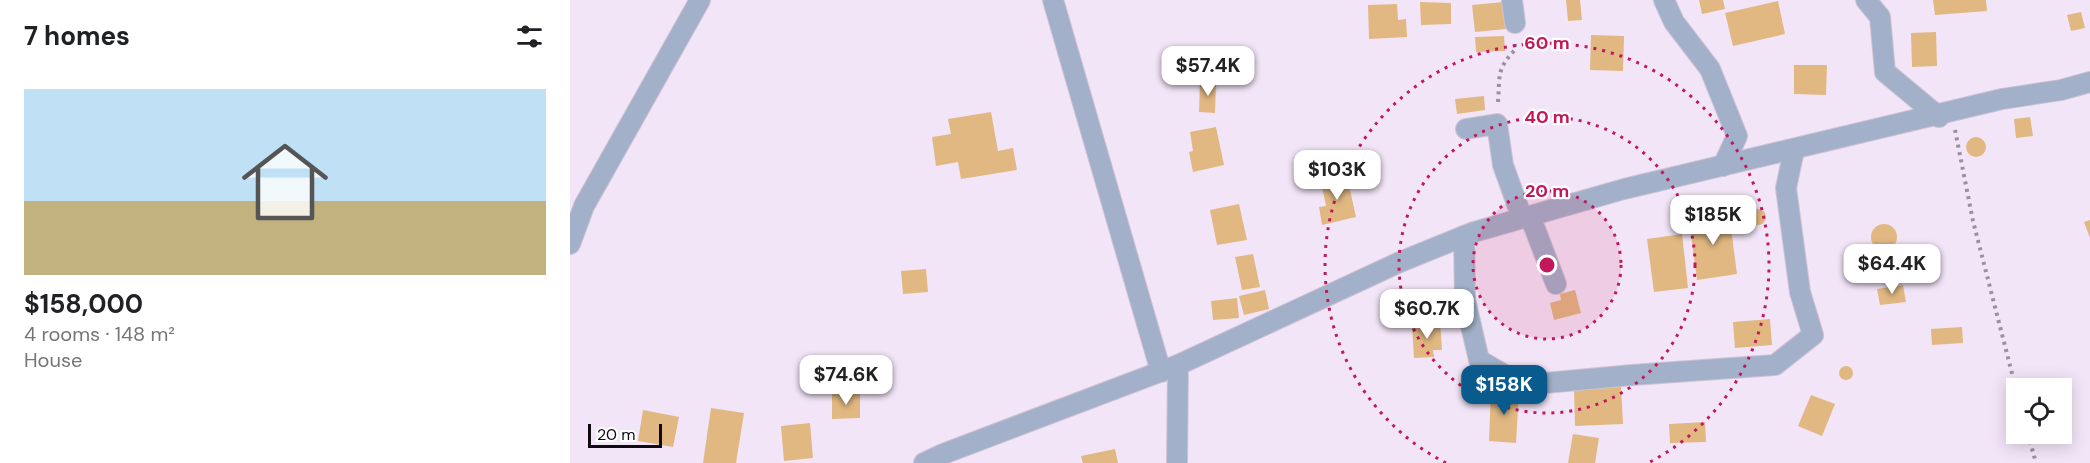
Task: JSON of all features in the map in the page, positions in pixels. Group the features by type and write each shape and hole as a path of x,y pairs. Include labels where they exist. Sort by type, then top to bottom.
{"street":[{"path":"570,244 584,206 700,0"},
{"path":"1053,0 1170,369 1178,463"},
{"path":"1512,0 1515,23"},
{"path":"1664,0 1674,22 1710,69 1737,136 1723,166"},
{"path":"1866,0 1880,17 1884,72 1938,116"},
{"path":"924,463 1170,369 1400,262 1464,236 1624,189 2002,99 2061,90 2090,82"},
{"path":"1466,129 1497,124 1503,165 1556,284"},
{"path":"1464,236 1464,300 1479,360 1527,388 1545,383 1775,365 1813,335 1800,292 1786,188 1794,150"}],"path":[{"path":"1497,124 1498,73 1506,59 1515,50 1515,23"},
{"path":"1938,116 1953,123 1973,221 2013,378"},
{"path":"2031,444 2036,463"}],"building":[{"path":"1566,0 1580,0 1582,20 1568,21"},
{"path":"1699,0 1723,0 1725,9 1702,14"},
{"path":"1933,0 1986,0 1987,11 1935,15"},
{"path":"1778,1 1785,34 1733,46 1725,13"},
{"path":"1420,2 1451,3 1451,24 1421,25"},
{"path":"1504,2 1506,29 1475,32 1472,5"},
{"path":"1397,4 1398,20 1406,19 1407,37 1369,39 1368,5"},
{"path":"2081,12 2085,28 2071,31 2067,15"},
{"path":"1936,32 1937,66 1912,67 1911,33"},
{"path":"1591,35 1624,36 1623,71 1590,70"},
{"path":"1504,36 1505,51 1476,52 1475,37"},
{"path":"1794,65 1827,65 1826,95 1794,94"},
{"path":"1200,81 1216,81 1215,113 1199,112"},
{"path":"1484,96 1485,110 1457,114 1455,99"},
{"path":"991,112 998,151 1013,148 1017,170 961,179 958,162 936,166 932,137 951,134 948,119"},
{"path":"2030,117 2033,136 2016,138 2014,119"},
{"path":"1216,127 1224,165 1193,172 1189,152 1193,151 1190,132"},
{"path":"1976,137 1983,140 1986,147 1983,154 1976,157 1969,154 1966,147 1969,140"},
{"path":"1347,176 1356,217 1322,225 1319,207 1326,206 1321,182"},
{"path":"1239,204 1247,240 1217,245 1210,210"},
{"path":"1758,209 1764,211 1766,217 1764,223 1758,225 1752,223 1750,217 1752,211"},
{"path":"1729,213 1737,274 1697,280 1689,219"},
{"path":"2090,220 2090,238 2084,222"},
{"path":"1884,224 1893,228 1897,237 1893,246 1884,250 1875,246 1871,237 1875,228"},
{"path":"1682,234 1688,288 1654,292 1647,239"},
{"path":"1253,254 1260,287 1242,290 1235,257"},
{"path":"926,269 928,292 903,294 901,271"},
{"path":"1903,285 1906,302 1880,305 1877,289"},
{"path":"1265,290 1269,309 1244,315 1239,296"},
{"path":"1575,290 1581,313 1554,320 1550,303 1561,300 1560,294"},
{"path":"1237,298 1239,318 1213,320 1211,301"},
{"path":"1770,319 1772,345 1735,348 1733,322"},
{"path":"1440,321 1442,350 1433,350 1434,357 1414,358 1412,326 1428,325 1428,322"},
{"path":"1962,327 1963,343 1932,345 1931,329"},
{"path":"1846,366 1851,368 1853,373 1851,378 1846,380 1841,378 1839,373 1841,368"},
{"path":"1621,386 1623,424 1575,426 1574,388"},
{"path":"1491,389 1519,390 1516,443 1489,441"},
{"path":"860,393 860,418 832,419 832,394"},
{"path":"1811,395 1835,404 1822,436 1798,426"},
{"path":"711,408 744,413 736,463 703,463"},
{"path":"643,410 679,417 673,447 638,441"},
{"path":"1705,422 1706,442 1670,443 1669,424"},
{"path":"810,423 813,458 784,461 781,426"},
{"path":"1573,434 1599,438 1595,463 1568,463"},
{"path":"1115,449 1118,463 1083,463 1081,456"}]}
